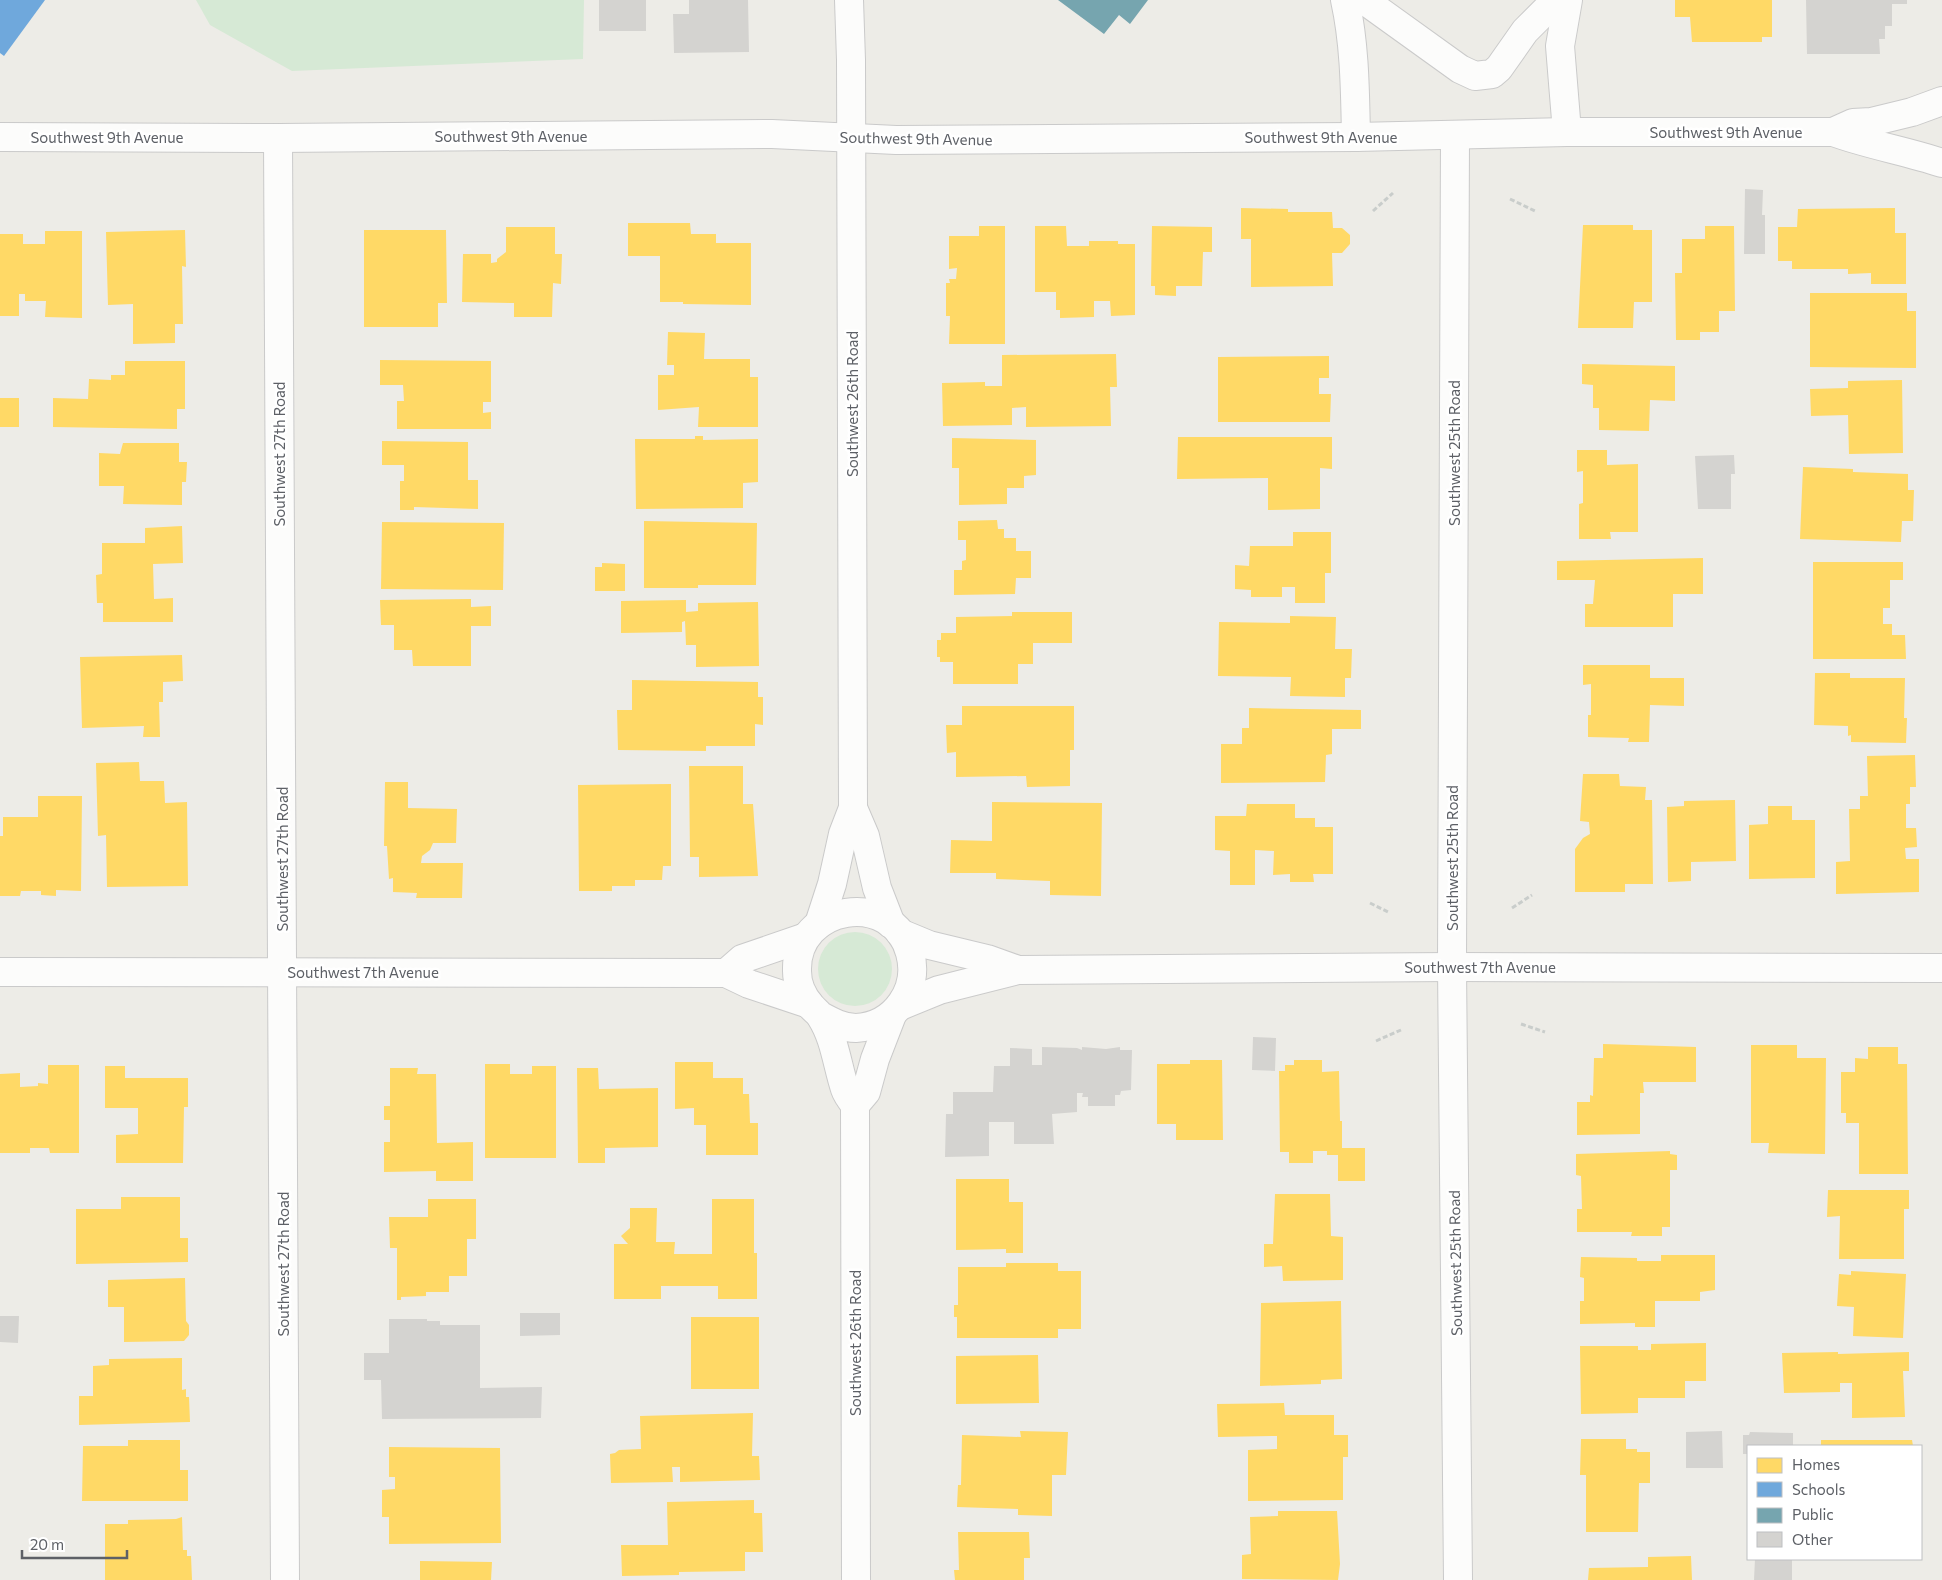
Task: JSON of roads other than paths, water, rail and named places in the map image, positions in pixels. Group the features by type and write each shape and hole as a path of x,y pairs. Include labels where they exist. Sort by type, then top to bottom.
{"street":[{"name":"Southwest 26th Road","path":"813,930 832,884 843,834 853,808 849,0"},
{"path":"1345,0 1353,52 1356,137"},
{"path":"1364,0 1467,74 1475,76 1492,74 1499,68 1525,31 1556,0"},
{"path":"1567,132 1560,46 1568,0"},
{"name":"Southwest 9th Avenue","path":"1833,132 1853,124 1905,114 1942,101"},
{"name":"Southwest 9th Avenue","path":"0,137 278,138 772,134 903,140 1455,136 1567,132 1833,132 1859,141 1942,163"},
{"name":"Southwest 25th Road","path":"1455,136 1452,967 1458,1580"},
{"name":"Southwest 27th Road","path":"278,138 285,1580"},
{"name":"Southwest 26th Road","path":"853,808 865,836 877,888 895,928"},
{"path":"726,973 742,959 813,930 832,916 855,912 878,916 895,928 906,942 910,952 913,975 906,997 896,1010 875,1059 866,1092 855,1105"},
{"name":"Southwest 7th Avenue","path":"895,928 944,950 987,959 1018,970"},
{"path":"813,930 799,953 797,971 800,989 815,1010 838,1025 856,1028 875,1024 896,1010"},
{"name":"Southwest 7th Avenue","path":"896,1010 939,990 1018,970 1452,967 1942,968"},
{"name":"Southwest 7th Avenue","path":"0,972 726,973 749,984 785,995 815,1010"},
{"name":"Southwest 26th Road","path":"815,1010 836,1052 846,1090 855,1105 856,1580"}]}
